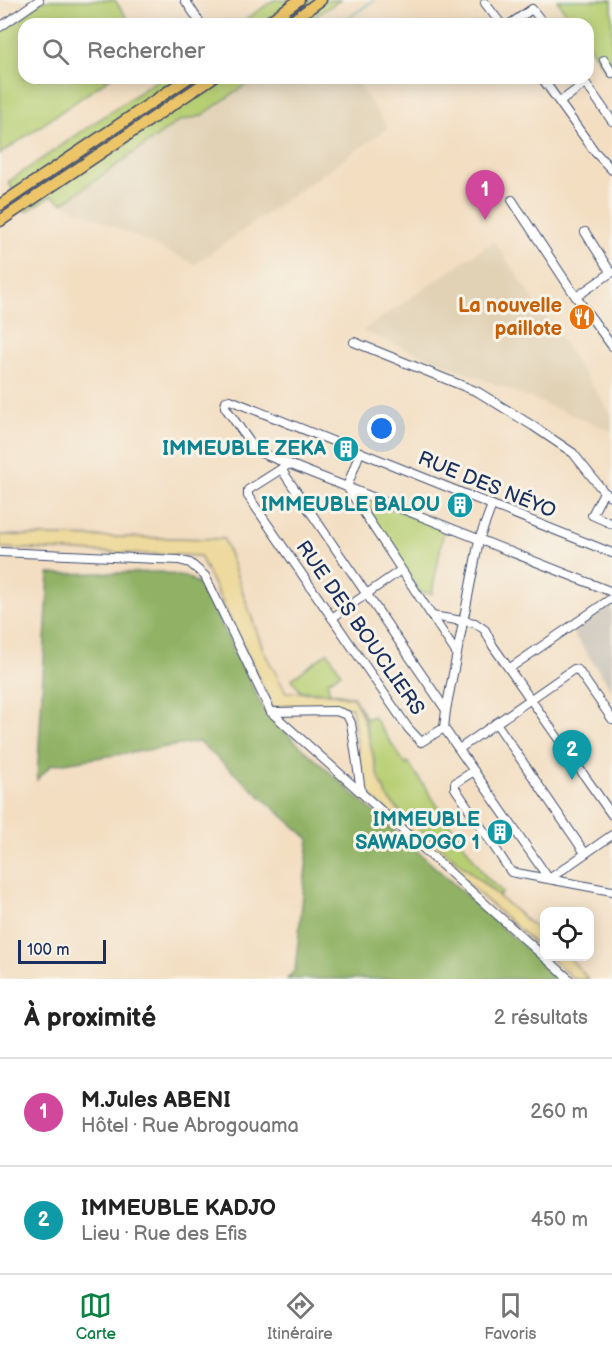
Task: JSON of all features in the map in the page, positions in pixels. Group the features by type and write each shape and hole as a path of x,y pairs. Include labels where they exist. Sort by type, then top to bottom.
{"main road":[{"path":"274,18 299,0"},
{"path":"296,18 321,0"},
{"path":"0,205 179,84"},
{"path":"0,222 204,84"},
{"path":"153,102 160,115"}],"street":[{"path":"0,27 4,20 39,0"},
{"path":"184,0 197,18"},
{"path":"485,3 496,18"},
{"path":"519,18 532,9 539,18"},
{"path":"604,60 612,73"},
{"path":"546,84 596,152 612,170"},
{"path":"560,102 579,84"},
{"path":"586,84 612,121"},
{"path":"604,159 612,153"},
{"path":"512,200 576,297 612,346"},
{"path":"576,297 611,273 585,232"},
{"path":"354,342 478,392 573,453 604,492 612,497"},
{"path":"237,425 246,406 230,400 226,401 225,406 237,425 256,451 612,592"},
{"name":"RUE DES NÉYO","path":"246,406 612,553"},
{"path":"347,487 360,452"},
{"name":"RUE DES BOUCLIERS","path":"289,464 248,490 248,496 418,740 423,741 444,728"},
{"path":"282,469 446,710"},
{"path":"347,487 458,654"},
{"path":"604,492 592,515 612,524"},
{"path":"492,505 479,540 462,621 444,728 549,879"},
{"path":"0,552 179,560 190,563 206,576 271,712 569,979"},
{"path":"332,618 401,570"},
{"path":"510,668 612,598"},
{"path":"432,616 475,623 484,630 612,814"},
{"path":"459,748 574,669 578,670 612,719"},
{"path":"271,712 336,711 347,715 351,723 361,791"},
{"path":"496,723 585,853"},
{"path":"474,771 455,783 455,788 508,869 514,874 612,891"},
{"path":"549,879 612,835"}],"shaded area":[{"path":"246,84 358,84 388,128 195,264 63,203 179,121 201,116"},
{"path":"494,241 612,415 612,431 362,331"},
{"path":"612,602 612,690 571,630"}],"green space":[{"path":"43,0 115,0 127,18 18,18 18,84 101,84 0,154 0,29"},
{"path":"274,0 340,0 313,18 248,18"},
{"path":"557,0 612,0 612,72 608,74 594,54 594,18 569,18"},
{"path":"151,84 246,84 201,116 179,121 63,203 51,196 26,212 8,182"},
{"path":"351,492 444,529 432,594 420,592"},
{"path":"162,572 189,578 203,587 267,716 562,979 287,979 295,970 309,839 199,742 51,765 37,780 49,574"},
{"path":"328,652 341,673 328,681 329,692 353,697 367,719 373,716 406,765 408,762 486,877 503,892 499,896 403,815 388,798 378,776 365,720 353,698 300,691 292,679"}],"sand":[{"path":"0,535 224,539 264,652 286,692 328,693 353,698 364,722 381,784 390,801 403,815 540,932 540,948 364,790 352,707 273,708 200,556 0,548"},
{"path":"554,961 572,961 588,979 574,979"}],"waterway":[{"path":"348,18 374,0"},
{"path":"565,0 570,0"}],"place":[{"name":"M.Jules ABENI","path":"485,220"},
{"name":"La nouvelle paillote","path":"582,317"},
{"name":"IMMEUBLE ZEKA","path":"346,449"},
{"name":"IMMEUBLE BALOU","path":"460,505"},
{"name":"IMMEUBLE KADJO","path":"572,780"},
{"name":"IMMEUBLE SAWADOGO 1","path":"500,832"}]}
